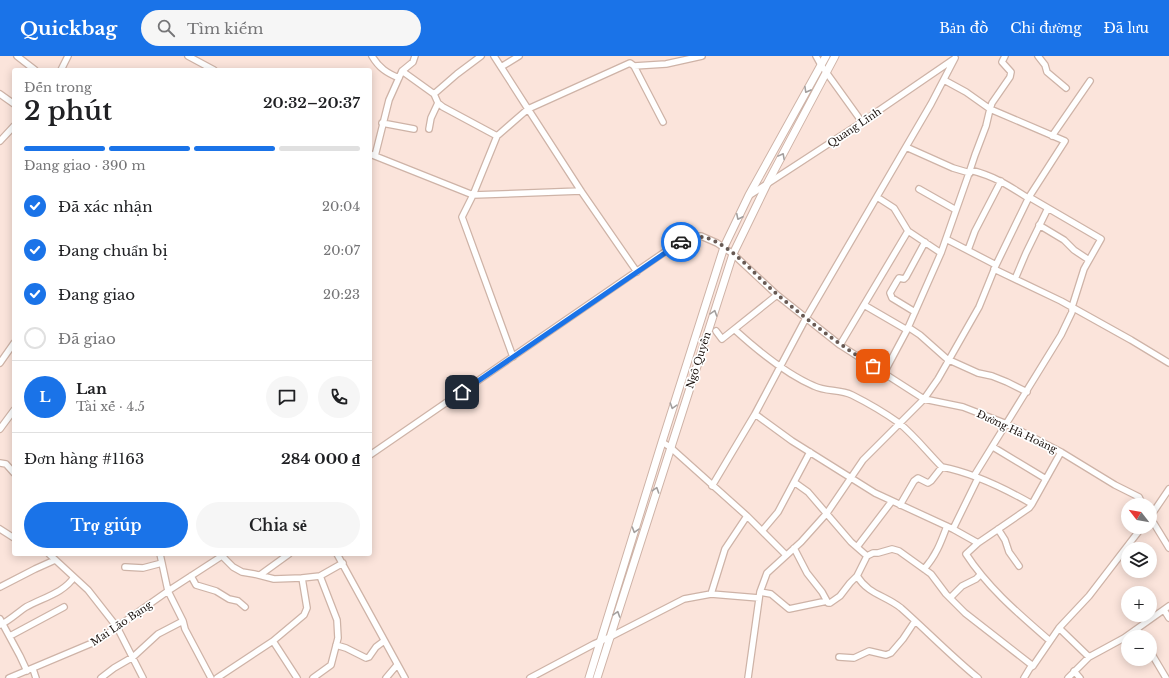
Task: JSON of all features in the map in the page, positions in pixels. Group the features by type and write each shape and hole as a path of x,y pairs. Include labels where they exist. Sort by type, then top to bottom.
{"main road":[{"name":"Ngô Quyền","path":"589,678 724,247 749,195 826,56"},
{"name":"Ngô Quyền","path":"597,678 733,254 767,184 835,56"}],"street":[{"path":"17,56 32,68"},
{"path":"62,68 68,56"},
{"path":"188,56 210,68"},
{"path":"372,56 378,66 399,78"},
{"path":"415,56 413,62 402,72 389,100 372,155 473,195 581,191"},
{"path":"434,94 481,56"},
{"path":"494,56 581,191 637,272"},
{"path":"501,66 520,56"},
{"path":"626,56 632,64 663,122"},
{"path":"513,357 462,217 473,195 497,136 528,109 632,64 666,64 702,56"},
{"path":"816,56 862,122"},
{"path":"884,374 908,328 941,253 986,126 992,103 1010,77 1011,72 1002,62 1005,56"},
{"path":"1038,56 1045,65 1047,72 1066,88"},
{"path":"712,486 755,414 806,318 957,57"},
{"name":"Quang Lĩnh","path":"749,195 862,122 957,57"},
{"path":"402,72 434,94 438,103 497,136"},
{"path":"748,678 759,595 767,573 794,548 827,513 863,460 924,399 938,379 979,307 995,267 1028,198 1065,141 990,109 966,92 944,80"},
{"path":"1052,136 1090,81"},
{"path":"0,94 12,103"},
{"path":"429,129 432,114 438,103"},
{"path":"382,123 414,129"},
{"path":"0,141 12,128"},
{"path":"906,147 953,168 987,174 1101,239 1084,269 1072,306 1072,312 1061,335 976,477 953,529"},
{"path":"968,250 975,231 1001,181"},
{"path":"919,189 956,210"},
{"path":"877,197 894,208 908,231 941,253"},
{"path":"1015,279 1048,208"},
{"path":"1039,225 1064,240 1074,250 1089,260"},
{"path":"840,345 908,231"},
{"path":"372,454 672,247 689,238 701,236 724,247 733,254"},
{"path":"946,239 968,250 1015,279 1072,306 1169,362"},
{"path":"915,312 892,298 890,293 897,281 906,277 925,242"},
{"name":"Đường Hà Hoàng","path":"733,254 778,295 840,345 924,399 963,407 1007,424 1062,452 1139,498"},
{"path":"716,331 722,339 778,295"},
{"path":"864,305 920,335 949,360 978,373 992,376 1007,382 1027,392"},
{"path":"735,330 781,366 818,388 851,394 899,423 942,467 976,477 1003,488 1032,504"},
{"path":"0,363 12,347"},
{"path":"0,430 12,413"},
{"path":"755,414 792,441 875,492 947,526 978,543"},
{"path":"662,442 670,447 746,516 786,555"},
{"path":"993,447 1046,478"},
{"path":"762,531 774,518 810,452"},
{"path":"1050,641 1010,606 980,574 966,554 978,543 1029,508 1062,452"},
{"path":"0,463 6,464 12,471"},
{"path":"900,505 916,478 928,483 942,467"},
{"path":"794,482 808,492 850,542 867,556"},
{"path":"1157,507 1169,489"},
{"path":"857,547 892,501"},
{"path":"711,594 725,549 746,516"},
{"path":"924,569 938,549 947,526"},
{"path":"0,528 12,537"},
{"path":"1157,528 1169,548"},
{"path":"998,529 1009,552 1019,566"},
{"path":"1024,678 1059,628 1089,596 1137,534"},
{"path":"794,548 807,573 827,601"},
{"path":"530,678 684,599 711,594 759,595 767,593 774,596 789,609 827,601 830,603 840,596 857,576 867,556 873,553 892,549 899,551 931,574 964,613 1033,666"},
{"path":"51,556 88,590 117,627 143,678"},
{"path":"56,561 57,556"},
{"path":"160,556 168,591 185,629 210,678"},
{"name":"Mai Lão Bạng","path":"9,678 97,642 168,591 221,556"},
{"path":"224,556 236,569 244,573 260,575 278,580 320,576 343,563"},
{"path":"260,575 286,556"},
{"path":"339,556 405,678"},
{"path":"0,587 35,569 56,561"},
{"path":"125,567 143,568 162,563"},
{"path":"950,598 962,586 976,579 980,574"},
{"path":"191,576 196,585 216,591 229,599 238,601 245,607"},
{"path":"313,678 331,665 338,638 337,620 320,576"},
{"path":"857,576 866,588 899,607 978,678"},
{"path":"36,678 1,623 28,606 59,591 72,581 74,577"},
{"path":"217,678 273,641 304,615 307,608 302,578"},
{"path":"10,636 64,607"},
{"path":"1068,678 1088,657 1124,638 1167,608 1169,618"},
{"path":"839,657 854,658 869,651 886,654 891,653 915,621"},
{"path":"101,678 114,668 133,657 158,634 183,622"},
{"path":"1059,628 1088,657"},
{"path":"336,645 346,648 366,658 369,657 376,647 384,640"},
{"path":"273,641 297,678"},
{"path":"1157,663 1166,678"},
{"path":"386,678 397,665"},
{"path":"1074,671 1080,678"}],"way so far":[{"path":"681,242 689,238 701,236 724,247 787,303 840,345 873,366"}],"route":[{"path":"462,392 681,242"}]}
